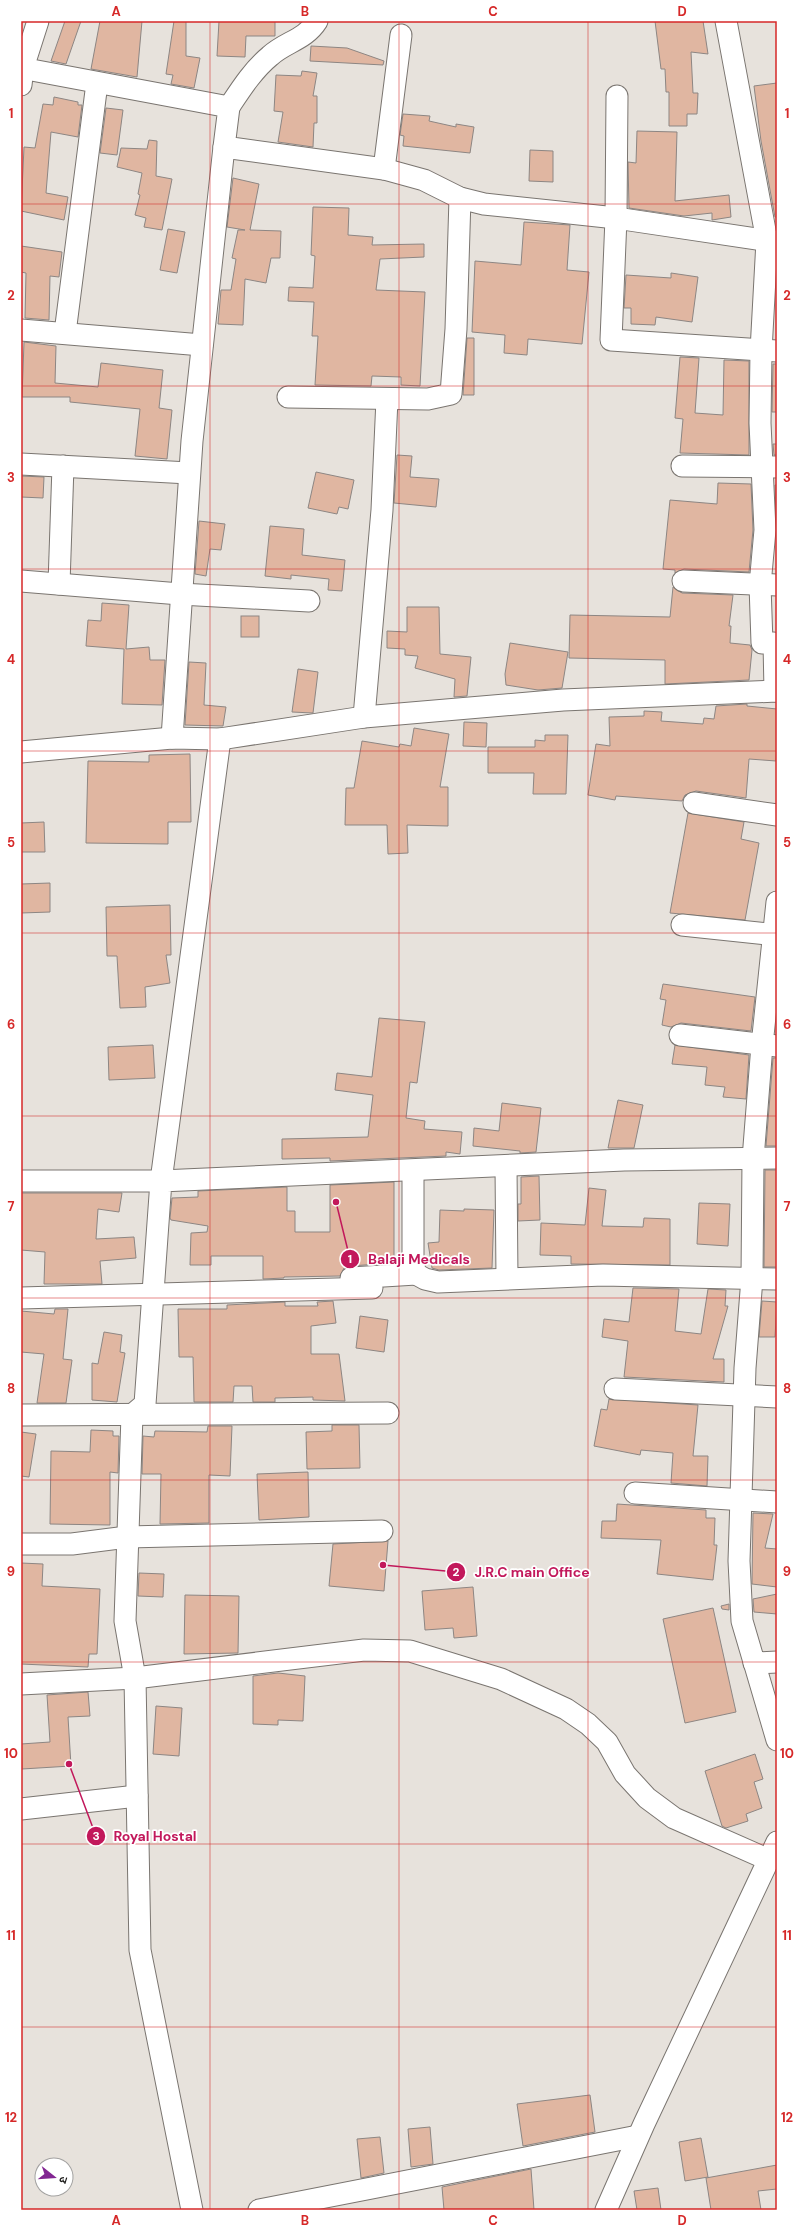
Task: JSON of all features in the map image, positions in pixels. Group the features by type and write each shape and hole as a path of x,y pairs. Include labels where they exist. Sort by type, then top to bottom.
{"street":[{"path":"38,21 22,74 97,83 229,107"},
{"path":"172,738 180,594 189,473 229,107 252,73 271,54 309,33 317,21"},
{"path":"21,752 172,738 220,739 364,717 563,700 776,691 774,643 762,643 768,585 765,530 769,468 769,351 772,242 726,21"},
{"path":"384,169 401,35"},
{"path":"66,333 97,83"},
{"path":"617,96 616,218 611,340 769,351"},
{"path":"224,147 384,169 424,180 460,198 484,204 616,218 772,242"},
{"path":"288,397 428,399 450,394 456,328 460,198"},
{"path":"21,330 202,345"},
{"path":"364,717 382,510 387,399"},
{"path":"21,464 189,473"},
{"path":"59,584 63,466"},
{"path":"682,466 769,468"},
{"path":"21,581 180,594 309,601"},
{"path":"683,581 768,585"},
{"path":"192,2210 140,1950 135,1678 125,1621 127,1534 139,1410 161,1290 161,1181 220,739"},
{"path":"694,803 777,815"},
{"path":"777,902 770,1046 753,1159 752,1278 744,1395 739,1561 742,1621 777,1740"},
{"path":"682,925 775,935"},
{"path":"680,1035 770,1046"},
{"path":"21,1181 161,1181 413,1171 624,1160 777,1158"},
{"path":"506,1166 507,1278"},
{"path":"413,1171 413,1263 416,1274"},
{"path":"21,1298 416,1274 424,1279 438,1282 602,1275 777,1279"},
{"path":"161,1290 372,1288"},
{"path":"615,1389 777,1397"},
{"path":"21,1416 139,1410 389,1407"},
{"path":"635,1494 777,1502"},
{"path":"21,1544 72,1544 127,1534 382,1526"},
{"path":"21,1684 135,1678 364,1650 410,1650 501,1679 566,1709 588,1724 607,1742 625,1774 647,1798 674,1818 773,1851 638,2136 606,2210"},
{"path":"754,1663 777,1662"},
{"path":"21,1809 137,1796"},
{"path":"259,2210 638,2136"}],"building":[{"path":"65,21 81,21 66,64 51,61"},
{"path":"100,21 142,21 137,77 91,69"},
{"path":"174,21 186,21 186,56 200,58 194,88 171,84 173,75 166,74"},
{"path":"219,21 275,21 275,36 246,36 245,57 217,56"},
{"path":"655,21 703,21 708,54 691,52 693,93 698,93 697,114 687,114 687,126 669,126 669,92 666,92 665,69 661,69"},
{"path":"311,46 347,48 384,61 383,65 310,61"},
{"path":"302,71 317,73 313,96 317,96 317,123 314,123 313,147 278,142 283,112 274,111 276,75 301,76"},
{"path":"777,83 777,217 775,217 761,141 754,86"},
{"path":"54,97 78,102 78,105 82,105 78,137 51,132 46,193 68,197 64,220 21,211 24,147 35,148 43,104 53,105"},
{"path":"106,108 123,110 117,155 100,153"},
{"path":"403,114 430,116 429,121 456,127 456,124 474,127 470,153 403,146 404,136 400,135"},
{"path":"637,131 677,132 675,201 729,195 731,217 712,220 712,213 684,216 629,208 628,162 636,163"},
{"path":"149,140 157,141 156,176 172,179 162,230 144,227 146,218 135,215 140,195 138,194 142,173 117,167 121,148 147,149"},
{"path":"530,150 553,151 553,182 529,181"},
{"path":"233,178 259,184 250,230 281,231 280,258 271,258 266,283 245,279 243,325 218,324 221,290 231,290 236,259 232,258 238,230 245,230 227,227"},
{"path":"313,207 349,208 348,235 373,237 372,245 424,244 424,257 380,259 376,290 425,292 420,386 401,385 401,377 372,376 371,386 315,385 318,336 312,336 314,302 288,301 289,287 313,288 315,256 311,255"},
{"path":"524,222 570,225 567,270 589,272 582,344 528,339 527,355 504,353 505,335 472,332 475,261 521,265"},
{"path":"168,229 185,232 177,273 160,270"},
{"path":"21,246 62,252 59,277 50,276 49,320 25,318 26,273 21,272"},
{"path":"671,273 698,277 692,322 656,317 655,325 631,324 631,308 624,308 626,275 671,278"},
{"path":"467,338 474,338 474,395 463,395"},
{"path":"24,342 56,346 55,383 98,387 101,363 163,370 159,408 172,410 167,459 135,456 140,409 70,402 70,397 22,397"},
{"path":"680,357 699,358 695,413 723,415 724,360 749,361 749,455 680,453 683,419 675,418"},
{"path":"773,364 777,364 777,412 772,412"},
{"path":"773,444 777,444 777,455 774,455"},
{"path":"397,455 412,456 410,477 439,479 436,507 394,503"},
{"path":"316,472 354,480 348,509 339,507 337,514 308,508"},
{"path":"21,476 44,477 43,498 21,497"},
{"path":"718,483 751,484 753,530 749,572 684,569 675,573 675,570 663,569 670,500 717,504"},
{"path":"775,485 777,485 777,519 776,518"},
{"path":"199,521 225,524 221,550 210,549 206,576 195,574"},
{"path":"270,526 304,529 302,555 345,560 342,591 328,590 329,579 291,575 291,579 265,576"},
{"path":"673,587 682,593 733,595 729,626 731,626 730,643 750,645 752,650 749,680 665,684 665,660 569,658 570,615 670,617"},
{"path":"102,603 129,605 126,649 149,647 150,660 165,660 162,705 122,704 124,649 86,646 88,620 101,621"},
{"path":"407,607 439,607 440,654 471,657 467,696 454,697 455,679 415,668 418,656 405,655 405,649 387,648 387,631 407,632"},
{"path":"241,616 259,616 259,637 241,637"},
{"path":"510,643 568,652 562,688 538,690 506,685 505,674"},
{"path":"189,662 206,663 204,705 226,707 223,726 185,725"},
{"path":"298,669 318,672 313,713 292,712"},
{"path":"747,704 747,706 777,709 777,742 776,761 749,759 746,798 696,791 685,795 682,801 616,796 615,800 588,795 596,744 610,746 609,717 644,716 644,711 662,712 661,721 703,724 704,718 714,719 716,706"},
{"path":"464,722 487,723 486,747 463,746"},
{"path":"414,728 449,734 440,787 448,787 448,826 407,825 408,853 388,854 387,825 345,825 346,788 354,788 362,741 399,747 400,744 411,746"},
{"path":"545,735 568,735 566,794 533,794 534,773 488,773 488,747 535,747 535,740 545,741"},
{"path":"190,754 191,822 168,822 168,844 86,843 88,761 149,762 149,755"},
{"path":"688,813 744,822 741,839 759,843 745,920 670,913"},
{"path":"44,822 45,852 21,852 21,823"},
{"path":"50,883 50,912 21,913 21,884"},
{"path":"170,905 171,955 166,955 170,983 145,987 146,1007 120,1008 117,956 107,956 106,907"},
{"path":"663,984 755,997 751,1031 681,1023 671,1027 662,1025 666,1000 660,999"},
{"path":"379,1018 425,1022 417,1083 410,1082 406,1118 425,1121 424,1129 462,1132 460,1154 446,1152 446,1156 330,1161 330,1158 282,1159 282,1139 368,1137 373,1095 335,1090 337,1073 372,1077"},
{"path":"153,1045 155,1078 109,1080 108,1047"},
{"path":"675,1045 749,1055 746,1099 723,1097 725,1087 705,1085 707,1067 672,1064"},
{"path":"773,1058 777,1058 777,1146 766,1146"},
{"path":"618,1100 643,1105 634,1148 608,1148"},
{"path":"502,1103 541,1108 536,1152 520,1153 520,1151 473,1146 474,1128 499,1131"},
{"path":"765,1170 777,1170 777,1267 764,1267"},
{"path":"539,1176 540,1220 518,1221 518,1204 521,1204 521,1177"},
{"path":"394,1182 394,1263 350,1266 344,1268 340,1276 263,1279 263,1256 211,1256 211,1265 190,1265 191,1233 207,1232 208,1226 171,1220 170,1218 172,1198 198,1197 198,1191 287,1187 287,1211 295,1211 295,1232 330,1232 330,1185"},
{"path":"589,1188 606,1190 602,1226 643,1227 644,1218 670,1219 670,1265 571,1264 571,1256 540,1255 541,1223 585,1225"},
{"path":"21,1193 122,1193 119,1212 98,1209 96,1239 134,1237 136,1258 100,1261 102,1284 44,1284 45,1252 21,1250"},
{"path":"699,1203 730,1204 728,1246 697,1244"},
{"path":"464,1209 494,1210 492,1268 439,1270 432,1268 428,1243 439,1242 440,1210 464,1211"},
{"path":"633,1288 679,1289 675,1331 701,1334 708,1289 726,1290 725,1306 728,1306 713,1359 724,1359 724,1382 624,1377 628,1341 602,1337 604,1319 629,1322"},
{"path":"333,1301 336,1323 311,1326 311,1354 339,1354 345,1401 313,1400 313,1397 275,1398 275,1402 253,1402 252,1386 234,1386 233,1402 194,1402 193,1357 179,1357 178,1309 227,1309 227,1305 285,1302 285,1306 318,1306 317,1302"},
{"path":"762,1301 777,1302 775,1337 759,1337"},
{"path":"55,1309 68,1309 63,1359 72,1360 66,1403 37,1403 44,1354 21,1352 21,1311 54,1314"},
{"path":"360,1316 388,1320 384,1352 356,1348"},
{"path":"104,1332 122,1335 120,1352 125,1353 117,1402 92,1400 92,1363 98,1364"},
{"path":"609,1399 698,1405 693,1456 708,1456 707,1486 671,1483 673,1453 641,1450 640,1455 594,1446 601,1409 607,1410"},
{"path":"332,1425 359,1425 360,1468 307,1469 306,1432 332,1431"},
{"path":"208,1426 232,1426 230,1476 209,1475 209,1523 160,1524 161,1474 142,1474 143,1436 154,1437 155,1431 207,1432"},
{"path":"91,1430 113,1431 113,1436 119,1436 118,1473 110,1472 110,1525 50,1524 51,1451 90,1452"},
{"path":"21,1432 36,1434 29,1477 21,1476"},
{"path":"308,1472 309,1517 259,1520 257,1474"},
{"path":"617,1504 706,1510 706,1518 715,1518 714,1545 717,1545 713,1580 657,1574 661,1540 601,1538 602,1521 616,1521"},
{"path":"753,1513 773,1514 765,1548 777,1549 777,1587 752,1584"},
{"path":"388,1541 384,1591 329,1586 333,1544"},
{"path":"21,1563 43,1564 42,1586 100,1589 97,1654 89,1654 88,1667 21,1664"},
{"path":"139,1573 164,1574 163,1597 138,1596"},
{"path":"473,1587 477,1636 454,1638 453,1628 425,1630 422,1591"},
{"path":"777,1594 777,1614 754,1612 753,1599"},
{"path":"185,1595 239,1596 238,1653 184,1654"},
{"path":"729,1604 729,1610 722,1609 721,1606"},
{"path":"713,1608 736,1712 685,1723 663,1619"},
{"path":"278,1673 305,1676 303,1721 278,1720 278,1725 253,1724 253,1676"},
{"path":"88,1692 90,1716 68,1717 71,1766 22,1769 21,1744 50,1742 47,1695"},
{"path":"156,1706 182,1708 179,1756 153,1754"},
{"path":"755,1754 763,1779 754,1782 762,1808 746,1814 748,1821 726,1828 722,1826 705,1771"},
{"path":"590,2095 595,2132 523,2146 517,2104"},
{"path":"430,2127 433,2164 411,2167 408,2129"},
{"path":"380,2137 384,2173 361,2178 357,2139"},
{"path":"701,2138 708,2177 685,2181 679,2142"},
{"path":"777,2165 777,2189 758,2191 761,2210 711,2210 706,2178"},
{"path":"531,2169 534,2210 444,2210 442,2187"},
{"path":"658,2188 661,2210 637,2210 634,2191"}],"place":[{"name":"Balaji Medicals","path":"336,1202"},
{"name":"J.R.C main Office","path":"383,1565"},
{"name":"Royal Hostal","path":"69,1764"}]}
